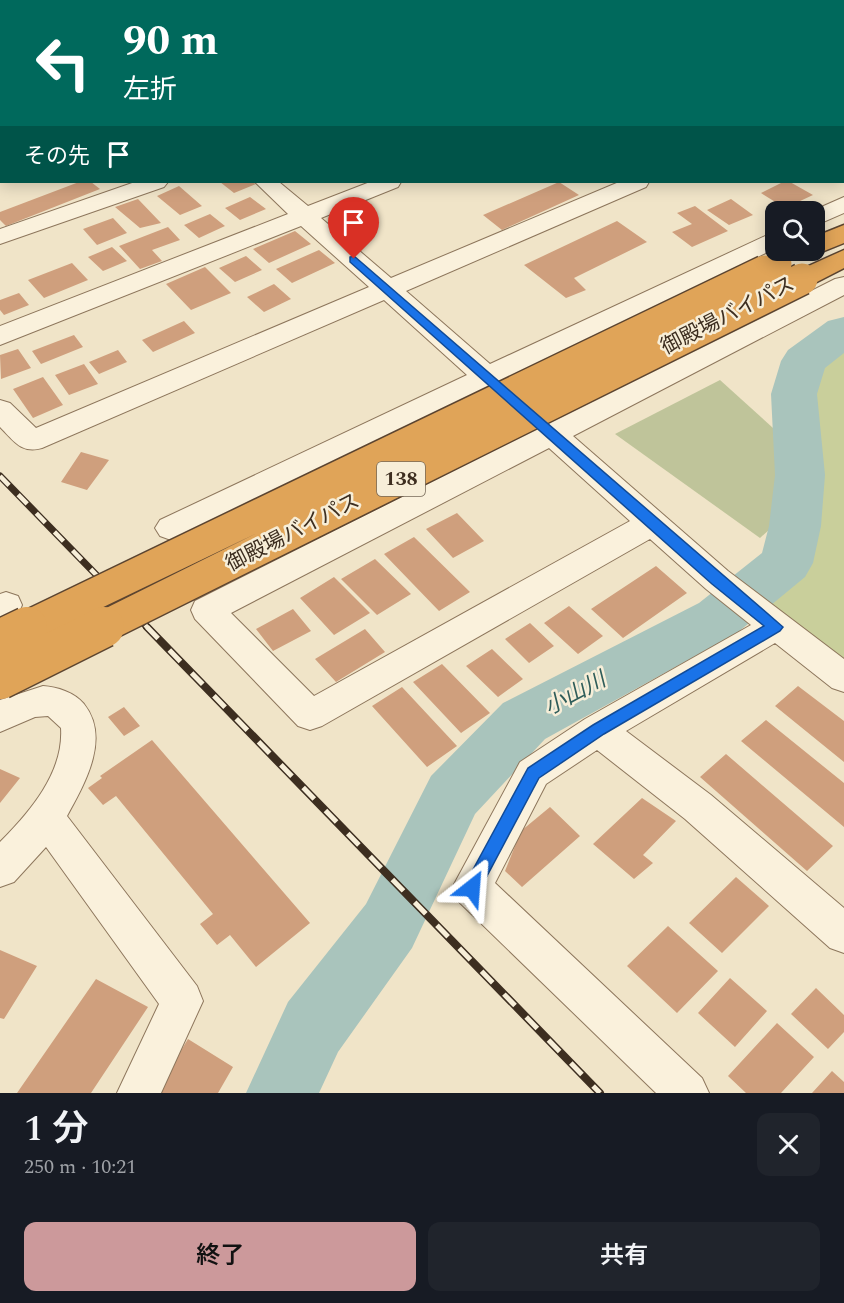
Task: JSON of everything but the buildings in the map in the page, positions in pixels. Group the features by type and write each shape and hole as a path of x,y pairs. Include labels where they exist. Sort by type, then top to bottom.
{"highway":[{"path":"825,242 844,233"},
{"name":"御殿場バイパス","path":"825,258 844,258"},
{"name":"御殿場バイパス","path":"1,660 785,261"}],"street":[{"path":"0,237 115,188 149,183"},
{"path":"267,183 717,580 844,678"},
{"path":"0,336 387,183"},
{"path":"0,410 32,441 636,183"},
{"path":"825,214 844,204"},
{"path":"171,528 487,377 783,261"},
{"path":"652,523 310,715 207,610 844,285"},
{"path":"287,474 343,541"},
{"path":"216,554 314,506"},
{"path":"687,1093 472,888 533,773 769,622"},
{"path":"0,717 24,705 45,700 60,704 72,715 80,730 78,747 71,768 46,817 0,869"},
{"path":"598,730 698,807 844,934"},
{"path":"46,817 182,1001 139,1093"}],"green space":[{"path":"844,352 844,658 766,602 810,566 819,528 822,478 815,396 825,363"},
{"path":"720,380 773,428 782,518 760,538 615,434"}],"waterway":[{"name":"小山川","path":"282,1093 313,1027 389,926 453,795 524,721 718,618 786,563 795,526 800,475 794,394 804,361 844,331"}],"tunnel":[{"path":"70,626 211,556"}],"railway":[{"path":"0,476 148,628"},
{"path":"147,627 600,1093"}],"route":[{"path":"354,259 717,580 775,627 598,730 533,773 472,888"}]}
